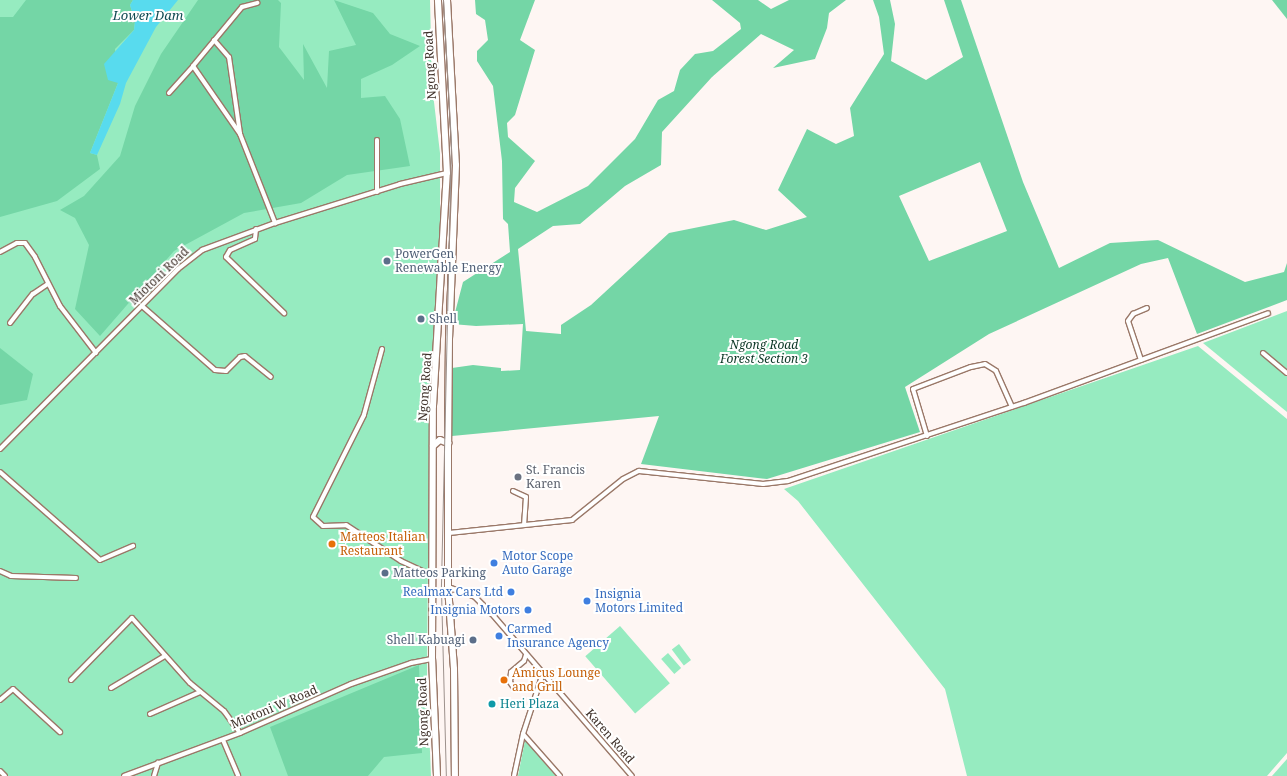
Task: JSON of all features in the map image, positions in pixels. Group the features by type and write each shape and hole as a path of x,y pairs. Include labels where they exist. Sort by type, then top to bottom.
{"main road":[{"name":"Ngong Road","path":"437,776 432,659 433,406 447,173 438,0"},
{"name":"Ngong Road","path":"447,0 456,166 449,338 448,443 448,587 454,669 455,776"},
{"path":"433,446 440,440 448,443"}],"street":[{"path":"169,93 242,7 257,3"},
{"path":"214,40 229,57 240,134"},
{"path":"193,66 240,134 275,223"},
{"path":"377,140 377,192"},
{"name":"Miotoni Road","path":"0,449 142,306 202,250 275,223 377,192 447,173"},
{"path":"256,229 256,239 230,250 226,256 284,313"},
{"path":"0,252 17,243 25,243 64,311 96,353"},
{"path":"10,323 33,294 48,284"},
{"path":"142,306 214,370 226,371 240,357 245,356 271,378"},
{"path":"1141,360 1128,321 1133,314 1147,308"},
{"path":"449,533 572,520 632,473 644,471 774,484 927,436 1012,407 1268,313"},
{"path":"382,349 364,415 313,517 323,526 346,525 401,562 433,576"},
{"path":"1263,353 1287,372"},
{"path":"927,436 913,389 971,367 985,364 996,371 1012,407"},
{"path":"0,472 100,560 133,546"},
{"path":"513,491 526,497 524,525"},
{"path":"0,571 11,576 76,578"},
{"name":"Karen Road","path":"448,587 475,597 632,776"},
{"path":"71,680 132,618 165,656 200,692 224,711 240,733"},
{"path":"514,688 510,682 511,675 526,654"},
{"path":"112,688 165,656"},
{"name":"Miotoni W Road","path":"124,776 223,740 351,684 411,664 432,659"},
{"path":"514,776 523,734 543,673"},
{"path":"0,700 13,689 60,732"},
{"path":"150,714 200,692"},
{"path":"523,734 560,776"},
{"path":"223,740 238,776"},
{"path":"154,776 158,763"},
{"path":"0,771 5,776"}],"green space":[{"path":"0,0 430,0 432,85 440,153 440,250 429,432 427,680 431,776 0,776"},
{"path":"26,0 133,0 130,5 135,21 134,30 115,49 118,83 90,153 97,155 100,169 57,201 0,217 0,17 13,17"},
{"path":"198,0 278,0 281,3 279,47 304,80 303,44 327,88 329,51 356,45 334,0 373,13 390,34 420,46 392,65 361,79 361,98 385,96 400,119 410,166 347,175 301,203 244,213 174,251 100,336 75,309 89,245 75,218 60,210 84,196 120,156 135,106 161,54"},
{"name":"Ngong Road Forest Section 3","path":"475,0 535,0 520,40 535,50 515,115 507,123 508,137 535,161 515,188 514,202 537,212 588,186 635,139 658,100 674,91 680,70 695,54 713,51 741,29 740,23 712,0 758,0 771,9 789,0 846,0 829,13 827,28 815,59 773,68 794,50 761,34 712,77 662,132 661,165 625,186 580,224 553,226 518,249 526,331 561,334 561,325 591,305 669,233 734,220 766,230 807,217 778,190 807,129 836,144 854,136 850,108 884,54 879,17 873,0 890,0 895,24 891,61 926,80 963,57 944,0 961,0 1023,182 1059,268 1110,243 1158,240 1245,282 1284,272 1287,263 1287,300 1197,334 1168,258 1141,264 989,334 905,387 920,432 767,479 641,464 659,416 452,436 452,368 473,365 501,368 501,371 520,370 523,324 476,326 452,324 463,282 510,252 508,224 503,219 502,161 493,86 477,61 477,51 488,40 485,20 476,14","holes":["980,162 1007,231 929,261 899,196"]},
{"path":"1272,0 1287,0 1287,19"},
{"path":"1287,311 1287,412 1203,343"},
{"path":"1198,346 1287,419 1287,753 1267,776 967,776 945,689 798,501 784,489"},
{"path":"0,348 33,374 27,400 0,405"},
{"path":"620,626 670,683 635,714 585,656"},
{"path":"679,644 691,660 684,665 672,649"},
{"path":"668,653 681,668 674,674 661,659"},
{"path":"419,665 422,753 384,757 368,776 288,776 270,727"},
{"path":"525,740 556,776 518,776"},
{"path":"1287,759 1287,776 1272,776"}],"water":[{"name":"Lower Dam","path":"133,0 178,0 156,27 126,83 120,104 97,155 90,153 118,83 108,80 104,64 134,30 135,21 130,5"}],"tram line":[{"path":"443,0 451,143 441,590 446,776"}],"place":[{"name":"PowerGen Renewable Energy","path":"387,261"},
{"name":"Shell","path":"421,319"},
{"name":"St. Francis Karen","path":"518,477"},
{"name":"Matteos Italian Restaurant","path":"332,544"},
{"name":"Motor Scope Auto Garage","path":"494,563"},
{"name":"Matteos Parking","path":"385,573"},
{"name":"Realmax Cars Ltd","path":"511,592"},
{"name":"Insignia Motors Limited","path":"587,601"},
{"name":"Insignia Motors","path":"528,610"},
{"name":"Carmed Insurance Agency","path":"499,636"},
{"name":"Shell Kabuagi","path":"473,640"},
{"name":"Amicus Lounge and Grill","path":"504,680"},
{"name":"Heri Plaza","path":"492,704"}]}
